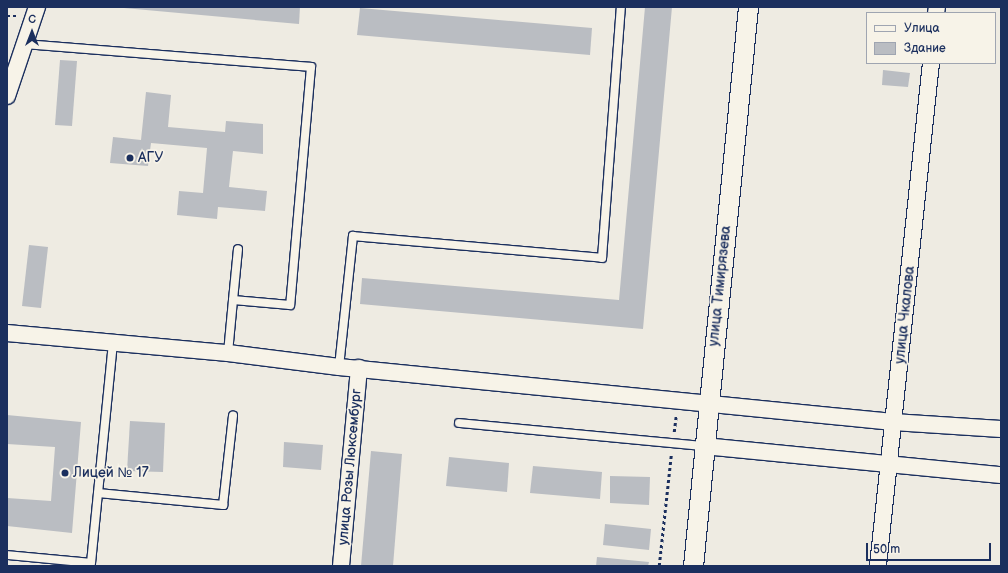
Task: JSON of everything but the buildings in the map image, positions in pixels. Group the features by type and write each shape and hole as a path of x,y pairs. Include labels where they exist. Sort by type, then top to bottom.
{"street":[{"path":"7,96 26,44 37,7"},
{"name":"улица Тимирязева","path":"693,566 748,7"},
{"name":"улица Чкалова","path":"878,566 931,64"},
{"path":"7,333 228,353 339,367 893,422 1001,429"},
{"name":"улица Розы Люксембург","path":"341,566 359,368"},
{"path":"704,446 1001,475"}],"lane":[{"path":"339,367 353,236 602,258 621,7"},
{"path":"26,44 312,67 290,305 233,300"},
{"path":"228,353 238,249"},
{"path":"7,555 91,563 113,342"},
{"path":"98,493 223,504 233,416"},
{"path":"459,423 704,446"}],"path":[{"path":"659,566 678,401"}],"place":[{"name":"АГУ","path":"130,158"},
{"name":"Лицей № 17","path":"65,473"}]}
